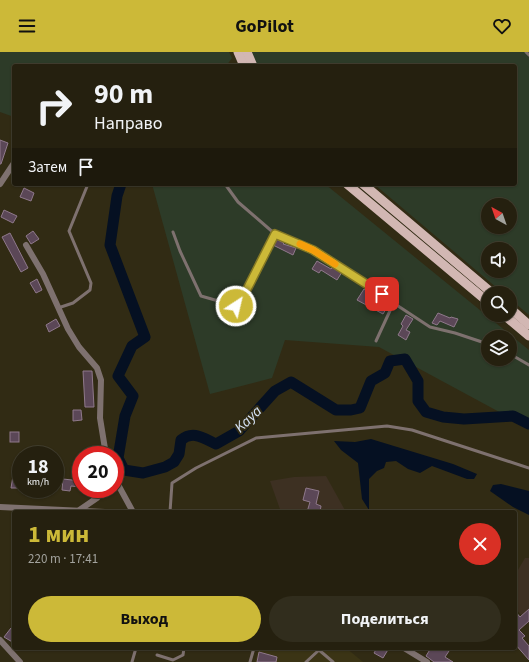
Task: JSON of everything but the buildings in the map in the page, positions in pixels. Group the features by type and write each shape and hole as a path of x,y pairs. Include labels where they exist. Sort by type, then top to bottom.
{"main road":[{"path":"238,52 243,64"},
{"path":"247,52 252,64"},
{"path":"349,186 481,296"},
{"path":"365,186 484,286"},
{"path":"517,314 529,325"},
{"path":"512,322 529,336"}],"street":[{"path":"0,184 12,166"},
{"path":"26,245 43,274 75,341 97,368 101,380 100,418 105,446"},
{"path":"124,496 132,510"},
{"path":"79,510 97,498"},
{"path":"0,508 20,510"},
{"path":"0,640 20,662"},
{"path":"407,650 427,662"}],"lane":[{"path":"526,52 529,55"},
{"path":"58,308 73,303 90,290 91,283 69,231 87,186"},
{"path":"226,186 238,202 275,234 313,250 430,327 481,342"},
{"path":"173,232 180,251 201,296 236,306 241,301 275,234"},
{"path":"376,341 394,302"},
{"path":"517,358 529,365"},
{"path":"170,510 172,483 196,468 256,438 387,426 412,430 529,468"},
{"path":"132,662 135,650"},
{"path":"157,655 173,660 183,655 184,650"},
{"path":"250,662 253,650"},
{"path":"306,662 319,650 333,662"}],"shaded area":[{"path":"326,476 345,510 280,510 270,481 294,477"},
{"path":"525,558 529,558 529,624 517,610 517,572"},
{"path":"258,650 348,650 363,662 255,662"}],"green space":[{"path":"0,52 229,52 232,58 228,64 12,64 12,116 0,112"},
{"path":"250,52 529,52 529,315 517,305 517,286 495,286 485,278 517,278 517,242 481,242 481,274 376,186 517,186 517,64 257,64"},
{"path":"153,186 327,186 481,311 481,322 495,322 504,330 481,330 481,366 517,366 517,340 529,350 529,428 379,347 285,340 272,378 210,394"}],"water":[{"path":"371,439 453,464 477,474 474,479 467,479 432,466 420,473 408,469 396,461 386,462 384,468 377,471 369,479 369,510 362,499 358,463 341,450 334,441 355,442"},
{"path":"501,484 529,491 529,515 513,507 490,491 493,485"}],"waterway":[{"name":"Kaya","path":"120,186 117,196 110,245 145,337 132,346 118,376 133,396 125,416 118,458 124,470 143,473 165,467 174,462 179,454 181,440 185,437 194,435 216,444 239,431 275,391 291,382 336,410 351,410 360,408 371,381 385,373 390,361 405,359 418,381 418,401 426,412 443,417 464,419 513,416 529,424"}],"slow traffic":[{"path":"300,244 313,250 335,264"}],"route":[{"path":"236,306 241,301 275,234 313,250 382,294"}]}
